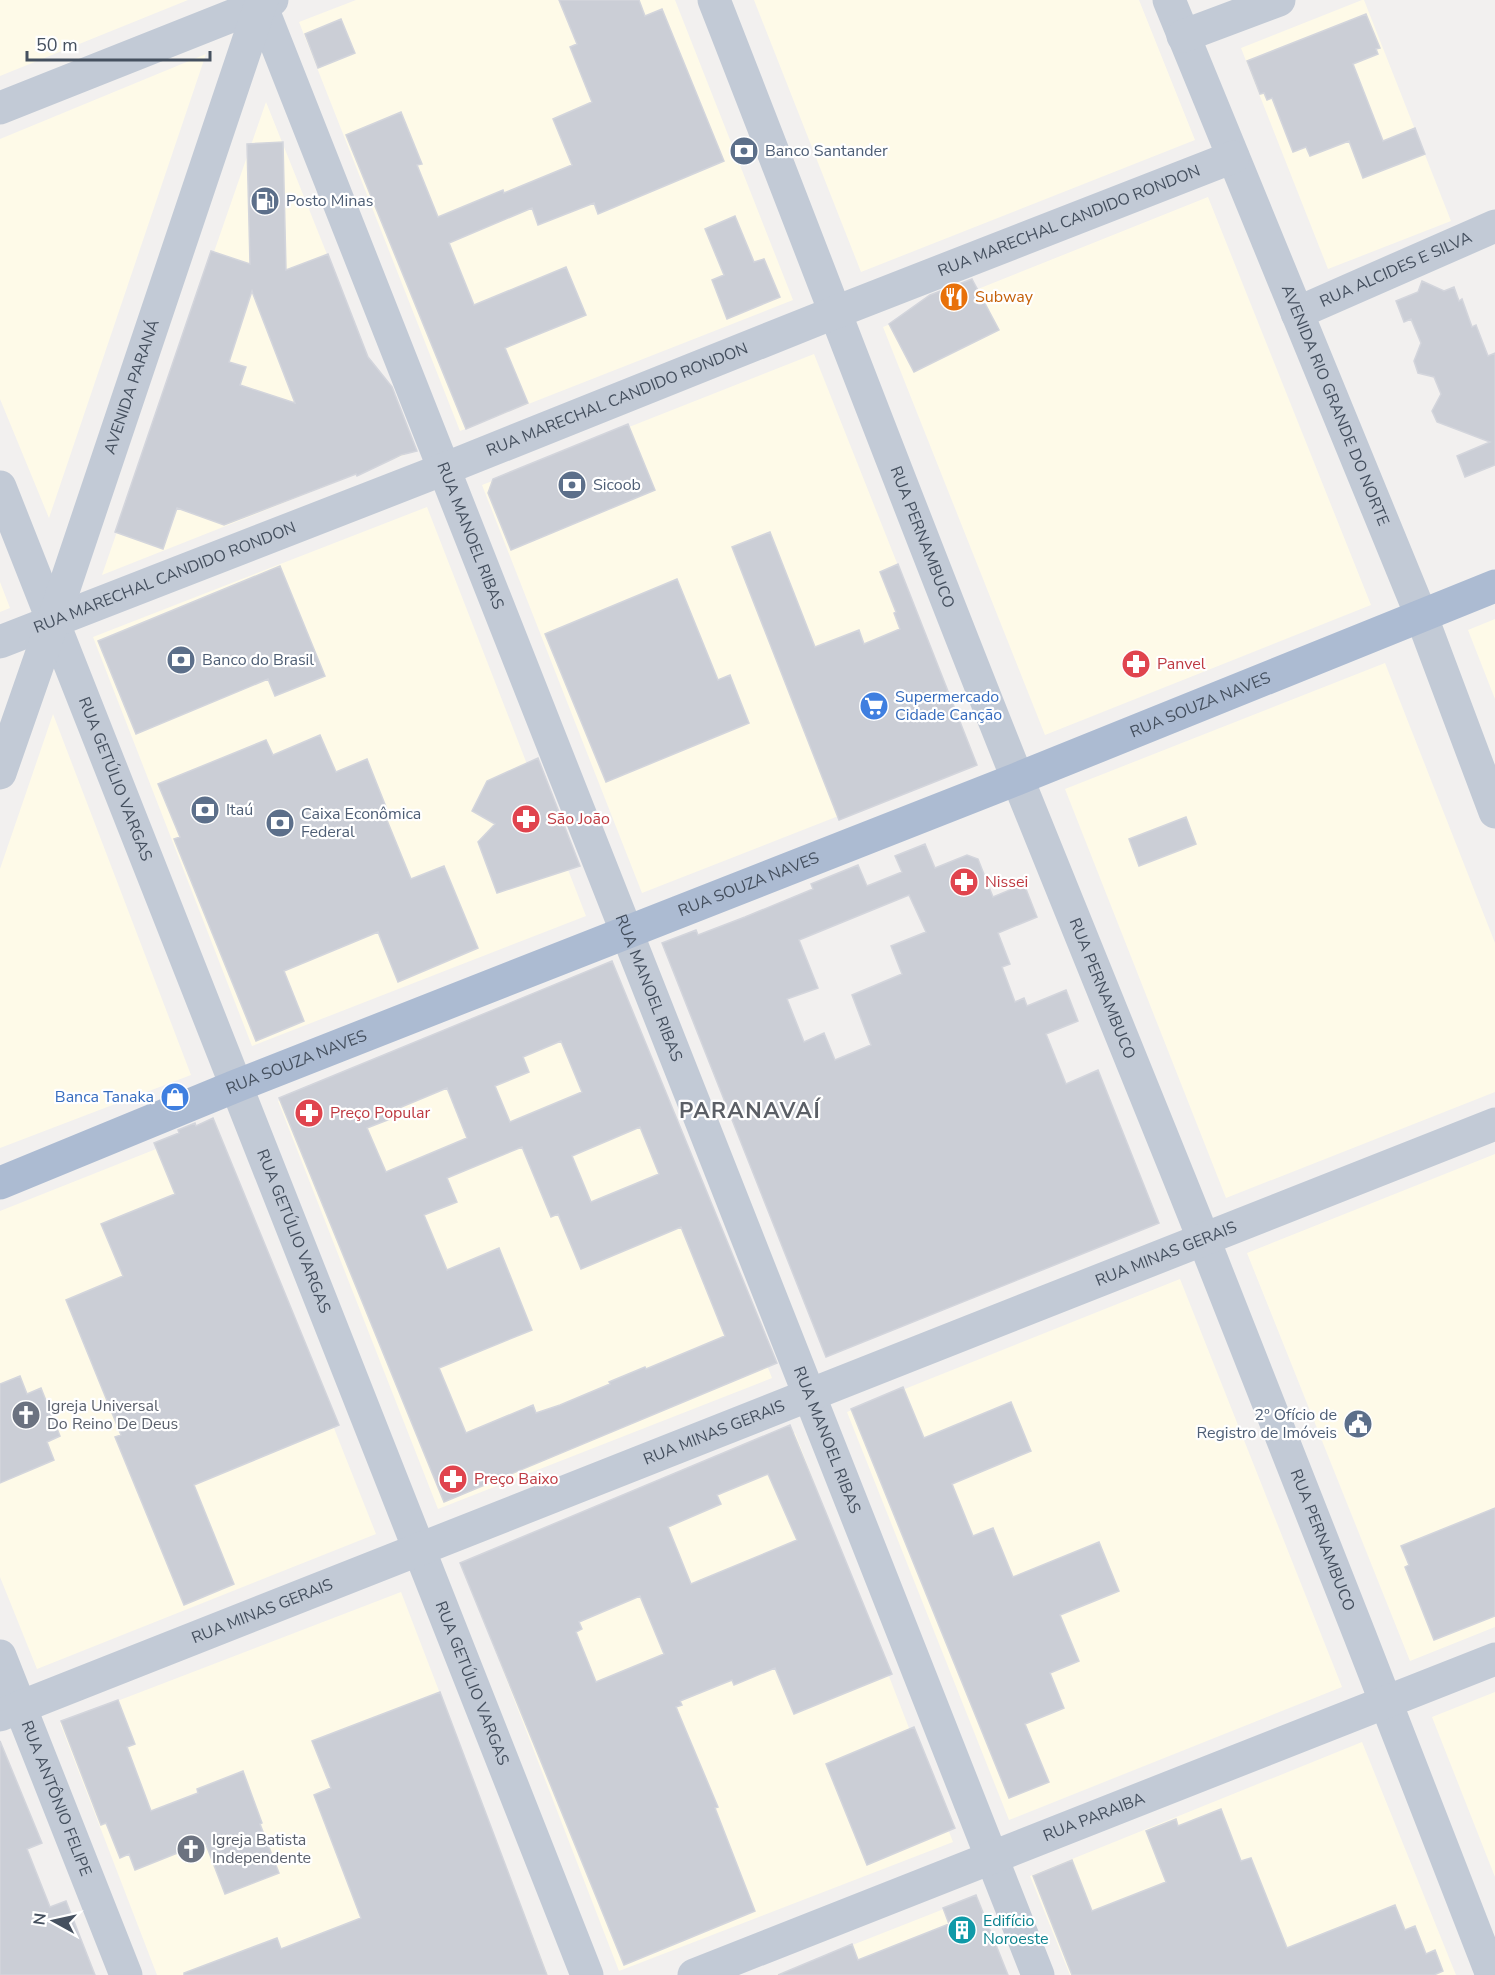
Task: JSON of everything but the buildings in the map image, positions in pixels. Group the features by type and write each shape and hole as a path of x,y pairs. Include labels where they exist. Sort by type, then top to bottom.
{"main road":[{"name":"RUA SOUZA NAVES","path":"0,1183 236,1086 1017,779 1495,586"}],"street":[{"name":"RUA PERNAMBUCO","path":"714,0 888,452 1017,779 1203,1238 1492,1975"},
{"name":"AVENIDA RIO GRANDE DO NORTE","path":"1169,0 1421,615 1495,812"},
{"path":"1183,36 1279,0"},
{"path":"0,108 263,1"},
{"name":"RUA MANOEL RIBAS","path":"263,1 444,469 1038,1975"},
{"name":"AVENIDA PARANÁ","path":"0,773 263,1"},
{"name":"RUA MARECHAL CANDIDO RONDON","path":"0,642 1233,157"},
{"name":"RUA ALCIDES E SILVA","path":"1296,313 1495,226"},
{"name":"RUA GETÚLIO VARGAS","path":"0,487 587,1975"},
{"name":"RUA MINAS GERAIS","path":"10,1711 1495,1124"},
{"name":"RUA ANTÔNIO FELIPE","path":"0,1656 10,1711 126,1975"},
{"name":"RUA PARAIBA","path":"694,1975 1495,1659"}],"shaded area":[{"path":"0,0 188,0 0,76"},
{"path":"356,0 675,0 793,300 460,431 299,22"},
{"path":"754,0 1139,0 1195,140 861,272"},
{"path":"1364,0 1451,221 1328,269 1241,48"},
{"path":"206,54 49,518 0,399 0,139"},
{"path":"266,102 407,454 102,575"},
{"path":"1208,197 1371,605 1045,735 883,327"},
{"path":"814,354 976,762 642,893 482,485"},
{"path":"427,507 586,916 252,1046 93,637"},
{"path":"0,582 10,608 0,612"},
{"path":"1495,619 1495,699 1468,630"},
{"path":"1385,663 1495,943 1495,1092 1226,1198 1065,789"},
{"path":"53,714 191,1075 0,1148 0,869"},
{"path":"611,970 772,1378 438,1509 278,1101"},
{"path":"214,1126 376,1534 37,1669 0,1577 0,1211"},
{"path":"1495,1154 1495,1627 1410,1661 1247,1253"},
{"path":"1180,1279 1342,1687 1009,1820 847,1412"},
{"path":"795,1433 953,1842 619,1971 461,1562"},
{"path":"401,1592 548,1975 157,1975 60,1723"},
{"path":"1495,1692 1495,1877 1432,1717"},
{"path":"1362,1742 1456,1975 1070,1975 1030,1876"},
{"path":"977,1896 1008,1975 776,1975"}],"place":[{"name":"Banco Santander","path":"744,151"},
{"name":"Posto Minas","path":"265,201"},
{"name":"Subway","path":"954,297"},
{"name":"Sicoob","path":"572,485"},
{"name":"Banco do Brasil","path":"181,660"},
{"name":"Panvel","path":"1136,664"},
{"name":"Supermercado Cidade Canção","path":"874,706"},
{"name":"Itaú","path":"205,810"},
{"name":"São João","path":"526,819"},
{"name":"Caixa Econômica Federal","path":"280,823"},
{"name":"Nissei","path":"964,882"},
{"name":"Banca Tanaka","path":"175,1097"},
{"name":"Preço Popular","path":"309,1113"},
{"name":"Igreja Universal Do Reino De Deus","path":"26,1415"},
{"name":"2º Ofício de Registro de Imóveis","path":"1358,1424"},
{"name":"Preço Baixo","path":"453,1479"},
{"name":"Igreja Batista Independente","path":"191,1849"},
{"name":"Edifício Noroeste","path":"962,1930"}],"district":[{"name":"PARANAVAÍ","path":"750,1111"}]}
